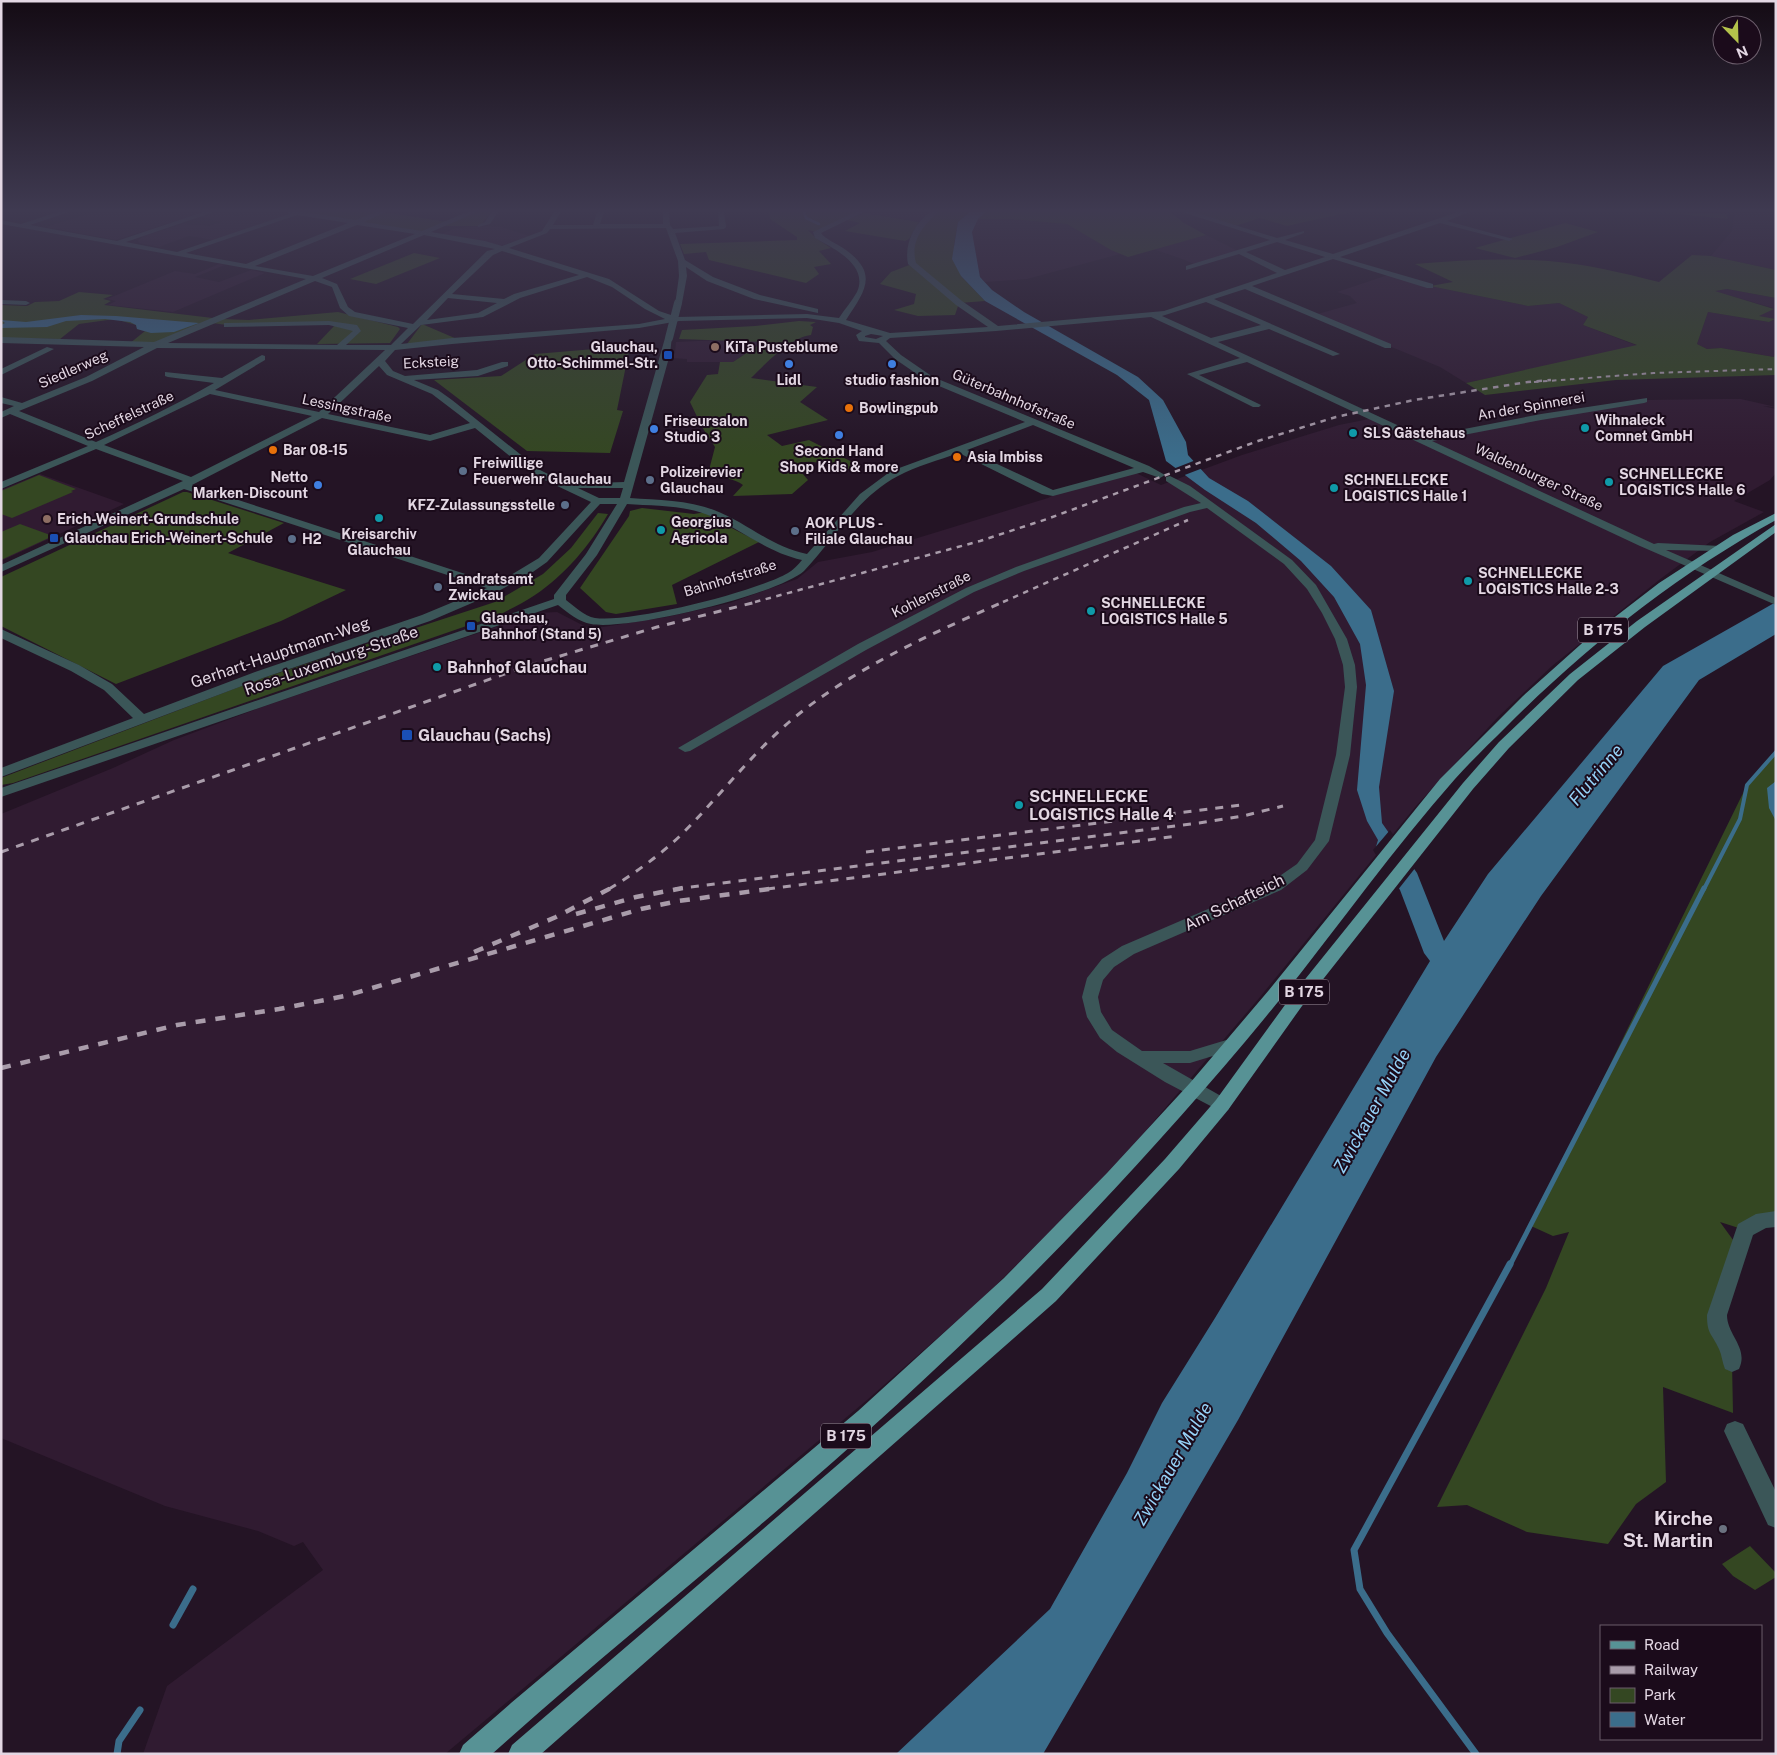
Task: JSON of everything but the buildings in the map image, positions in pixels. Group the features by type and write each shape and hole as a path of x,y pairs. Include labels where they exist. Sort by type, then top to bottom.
{"main road":[{"name":"B 175","path":"472,1754 513,1717 749,1520 904,1386 1018,1278 1143,1148 1195,1090 1447,779 1522,703 1613,622 1717,548 1776,516"},
{"name":"B 175","path":"521,1754 1049,1295 1172,1164 1222,1105 1296,1002 1416,850 1504,745 1558,691 1641,624 1776,527"}],"street":[{"name":"Siedlerweg","path":"6,413 89,379 155,345 280,294"},
{"path":"340,294 344,308 352,314 417,325 472,317 524,294"},
{"path":"629,294 659,314 679,319"},
{"path":"560,601 560,595 591,555 624,501 666,354 680,294"},
{"path":"747,294 807,308 869,332 881,332 884,338 1154,315 1221,294"},
{"path":"1,340 155,345 392,348 452,341 638,326 679,319 807,316 834,318 850,308 858,294"},
{"path":"947,294 996,329"},
{"path":"1264,294 1388,346"},
{"path":"1,569 188,483 320,416 447,296 506,302"},
{"path":"1206,299 1336,354"},
{"path":"1,302 26,303"},
{"path":"834,318 850,308"},
{"name":"Waldenburger Straße","path":"1154,315 1644,544 1776,602"},
{"path":"226,325 329,323 354,327 357,331 338,348"},
{"path":"1210,341 1269,326"},
{"name":"Güterbahnhofstraße","path":"884,338 898,357 930,379 1160,474"},
{"path":"1,372 50,349"},
{"name":"Scheffelstraße","path":"1,486 156,419 209,391 262,358"},
{"path":"1248,359 1191,374 1256,405"},
{"path":"380,361 390,372 435,392 478,424 536,472 597,501 679,505 710,512 785,553 809,558"},
{"name":"Ecksteig","path":"358,382 380,378 478,373 505,364"},
{"path":"168,374 223,381"},
{"name":"Lessingstraße","path":"209,391 425,438 478,424"},
{"path":"1,400 23,406"},
{"name":"An der Spinnerei","path":"1423,440 1541,417 1644,400"},
{"path":"6,413 97,446 188,483 497,588"},
{"name":"Bahnhofstraße","path":"560,601 576,614 593,621 605,622 670,611 745,592 792,574 809,558 862,497 877,484 895,474 958,449 1034,422"},
{"path":"958,449 1046,492 1053,493 1146,468"},
{"name":"Am Schafteich","path":"1170,479 1288,562 1312,587 1341,639 1349,665 1351,687 1343,755 1322,841 1302,867 1276,886 1128,950 1108,963 1095,978 1090,997 1093,1013 1106,1034 1138,1057 1222,1105"},
{"path":"568,487 574,485 628,485"},
{"name":"Gerhart-Hauptmann-Weg","path":"1,773 259,675 426,618 497,588 544,560 597,501"},
{"name":"Kohlenstraße","path":"685,748 862,647 970,590 1020,569 1188,509 1209,505"},
{"path":"1644,544 1672,548 1717,548"},
{"name":"Rosa-Luxemburg-Straße","path":"1,793 560,601"},
{"path":"1,633 75,668 108,687 141,719"},
{"path":"1138,1057 1190,1057 1233,1044"},
{"path":"1732,1362 1730,1347 1717,1328 1717,1315 1745,1230 1763,1220 1776,1219"},
{"path":"1735,1432 1776,1517"}],"shaded area":[{"path":"119,294 216,294 173,312 108,305 116,301 107,299"},
{"path":"1343,294 1469,294 1528,306 1559,303 1588,317 1583,325 1638,346 1466,383 1440,367 1314,315 1357,303 1350,296"},
{"path":"1724,294 1754,294 1776,298 1776,351 1774,357 1721,348 1707,349 1697,344 1708,312 1769,322 1774,320 1758,316 1773,308"},
{"name":"KiTa Pusteblume","path":"718,340 764,341 733,362 687,362 687,359 671,358 675,353 676,342"},
{"path":"1741,399 1776,407 1763,406 1776,409 1776,473 1770,480 1734,501 1764,512 1710,542 1659,580 1552,666 1498,717 1416,806 1260,997 1143,1134 1090,1192 984,1297 867,1400 445,1754 143,1754 167,1686 323,1570 303,1542 294,1546 258,1531 165,1506 1,1438 1,814 113,768 174,740 265,706 537,613 557,612 590,629 667,617 730,603 797,579 818,562 872,552 1048,498 1060,492 1134,472 1161,485 1242,455 1339,425 1374,418 1423,440 1644,400"},
{"name":"Erich-Weinert-Grundschule","path":"40,474 124,504 1,561 1,490"}],"green space":[{"path":"75,294 113,295 103,299 111,301 104,305 221,319 249,320 338,312 400,329 390,343 317,344 336,324 227,325 212,323 155,345 129,344 145,331 137,329 136,325 115,319 79,324 60,339 1,338 1,305 27,306 35,302 59,301"},
{"path":"916,294 978,294 985,301 959,303 955,315 918,316 894,310 914,304"},
{"path":"1469,294 1725,294 1774,309 1759,316 1775,319 1769,322 1708,312 1697,344 1707,349 1721,348 1774,357 1776,351 1776,375 1616,380 1485,395 1466,383 1637,345 1583,325 1588,317 1559,303 1528,306"},
{"path":"1754,294 1776,294 1776,298"},
{"path":"799,321 816,322 810,325 813,327 811,335 803,337 787,346 751,378 817,387 800,402 828,420 767,435 782,446 809,440 862,467 845,469 820,463 803,462 795,465 808,480 792,494 733,496 743,485 731,479 708,474 715,447 702,427 690,402 707,375 718,374 720,362 733,362 763,342 679,339 682,330 755,326"},
{"path":"422,324 457,339 407,344"},
{"path":"630,346 617,410 623,411 610,453 527,451 434,380 501,376 535,354"},
{"path":"39,475 76,489 12,518 1,514 1,491"},
{"path":"183,492 284,523 228,553 346,590 281,621 116,684 1,626 1,577"},
{"path":"642,508 694,514 706,512 712,518 759,542 672,585 677,604 616,614 606,612 580,588 629,516 630,511"},
{"path":"598,513 608,514 585,548 567,569 535,595 501,614 13,783 1,785 1,778 257,680 495,602 543,574 571,548"},
{"path":"20,524 53,536 1,560 1,532"},
{"path":"1775,755 1776,1219 1745,1230 1720,1222 1736,1244 1713,1314 1732,1362 1733,1413 1663,1387 1666,1482 1636,1504 1608,1544 1527,1532 1467,1505 1437,1507 1546,1288 1569,1232 1553,1236 1531,1226 1747,785"},
{"path":"1750,1546 1776,1573 1776,1577 1755,1590 1733,1576 1722,1564"}],"water":[{"path":"978,294 998,294 1024,312 1138,377 1163,400 1186,442 1188,455 1209,478 1248,501 1331,566 1371,610 1394,691 1379,787 1382,823 1417,873 1444,941 1488,874 1663,666 1776,602 1776,634 1699,680 1541,896 1497,963 1436,1057 1238,1420 1043,1754 896,1754 1050,1609 1127,1473 1162,1403 1430,961 1424,953 1400,890 1375,850 1378,840 1367,821 1357,790 1366,685 1360,644 1334,597 1301,561 1256,523 1205,490 1166,461 1149,400 1117,375 985,301"},
{"path":"81,315 199,323 174,332 151,333 137,329 136,325 130,322 105,319 66,321 47,327 1,328 1,325 5,323 1,320 26,322"},
{"path":"1776,781 1776,821 1769,808 1767,788"}],"pier":[{"path":"1196,460 1203,468 1182,476 1173,469"},
{"path":"1390,830 1416,867 1397,891 1373,850"}],"waterway":[{"path":"1704,889 1740,819 1747,785 1776,752"},
{"path":"1510,1265 1704,888"},
{"path":"1476,1754 1387,1633 1360,1589 1354,1550 1510,1264"},
{"path":"173,1625 193,1589"},
{"path":"117,1754 119,1741 140,1710"}],"railway":[{"path":"1534,382 1654,373 1776,369"},
{"path":"755,602 980,541 1047,519 1258,441 1336,417 1414,400 1551,380"},
{"path":"1003,602 1188,520"},
{"path":"1,852 527,666 657,627 760,601"},
{"path":"609,889 673,843 760,750 788,723 812,704 865,669 892,654 1005,601"},
{"path":"866,852 1241,805"},
{"path":"675,889 1199,823 1243,816 1283,806"},
{"path":"767,889 1178,836"},
{"path":"474,952 556,917 611,888"},
{"path":"576,914 636,897 683,888"},
{"path":"1,1068 177,1025 279,1009 345,996 641,909 678,901 777,888"}],"place":[{"name":"KiTa Pusteblume","path":"715,347"},
{"name":"Glauchau, Otto-Schimmel-Str.","path":"668,355"},
{"name":"Lidl","path":"789,364"},
{"name":"studio fashion","path":"892,364"},
{"name":"Bowlingpub","path":"849,408"},
{"name":"Wihnaleck Comnet GmbH","path":"1585,428"},
{"name":"Friseursalon Studio 3","path":"654,429"},
{"name":"SLS Gästehaus","path":"1353,433"},
{"name":"Second Hand Shop Kids & more","path":"839,435"},
{"name":"Bar 08-15","path":"273,450"},
{"name":"Asia Imbiss","path":"957,457"},
{"name":"Freiwillige Feuerwehr Glauchau","path":"463,471"},
{"name":"Polizeirevier Glauchau","path":"650,480"},
{"name":"SCHNELLECKE LOGISTICS Halle 6","path":"1609,482"},
{"name":"Netto Marken-Discount","path":"318,485"},
{"name":"SCHNELLECKE LOGISTICS Halle 1","path":"1334,488"},
{"name":"KFZ-Zulassungsstelle","path":"565,505"},
{"name":"Kreisarchiv Glauchau","path":"379,518"},
{"name":"Erich-Weinert-Grundschule","path":"47,519"},
{"name":"Georgius Agricola","path":"661,530"},
{"name":"AOK PLUS - Filiale Glauchau","path":"795,531"},
{"name":"Glauchau Erich-Weinert-Schule","path":"54,538"},
{"name":"H2","path":"292,539"},
{"name":"SCHNELLECKE LOGISTICS Halle 2-3","path":"1468,581"},
{"name":"Landratsamt Zwickau","path":"438,587"},
{"name":"SCHNELLECKE LOGISTICS Halle 5","path":"1091,611"},
{"name":"Glauchau, Bahnhof (Stand 5)","path":"471,626"},
{"name":"Bahnhof Glauchau","path":"437,667"},
{"name":"Glauchau (Sachs)","path":"407,735"},
{"name":"SCHNELLECKE LOGISTICS Halle 4","path":"1019,805"},
{"name":"Kirche St. Martin","path":"1723,1529"}],"water label":[{"name":"Flutrinne","path":"1596,775"},
{"name":"Zwickauer Mulde","path":"1372,1111"},
{"name":"Zwickauer Mulde","path":"1173,1464"}]}
